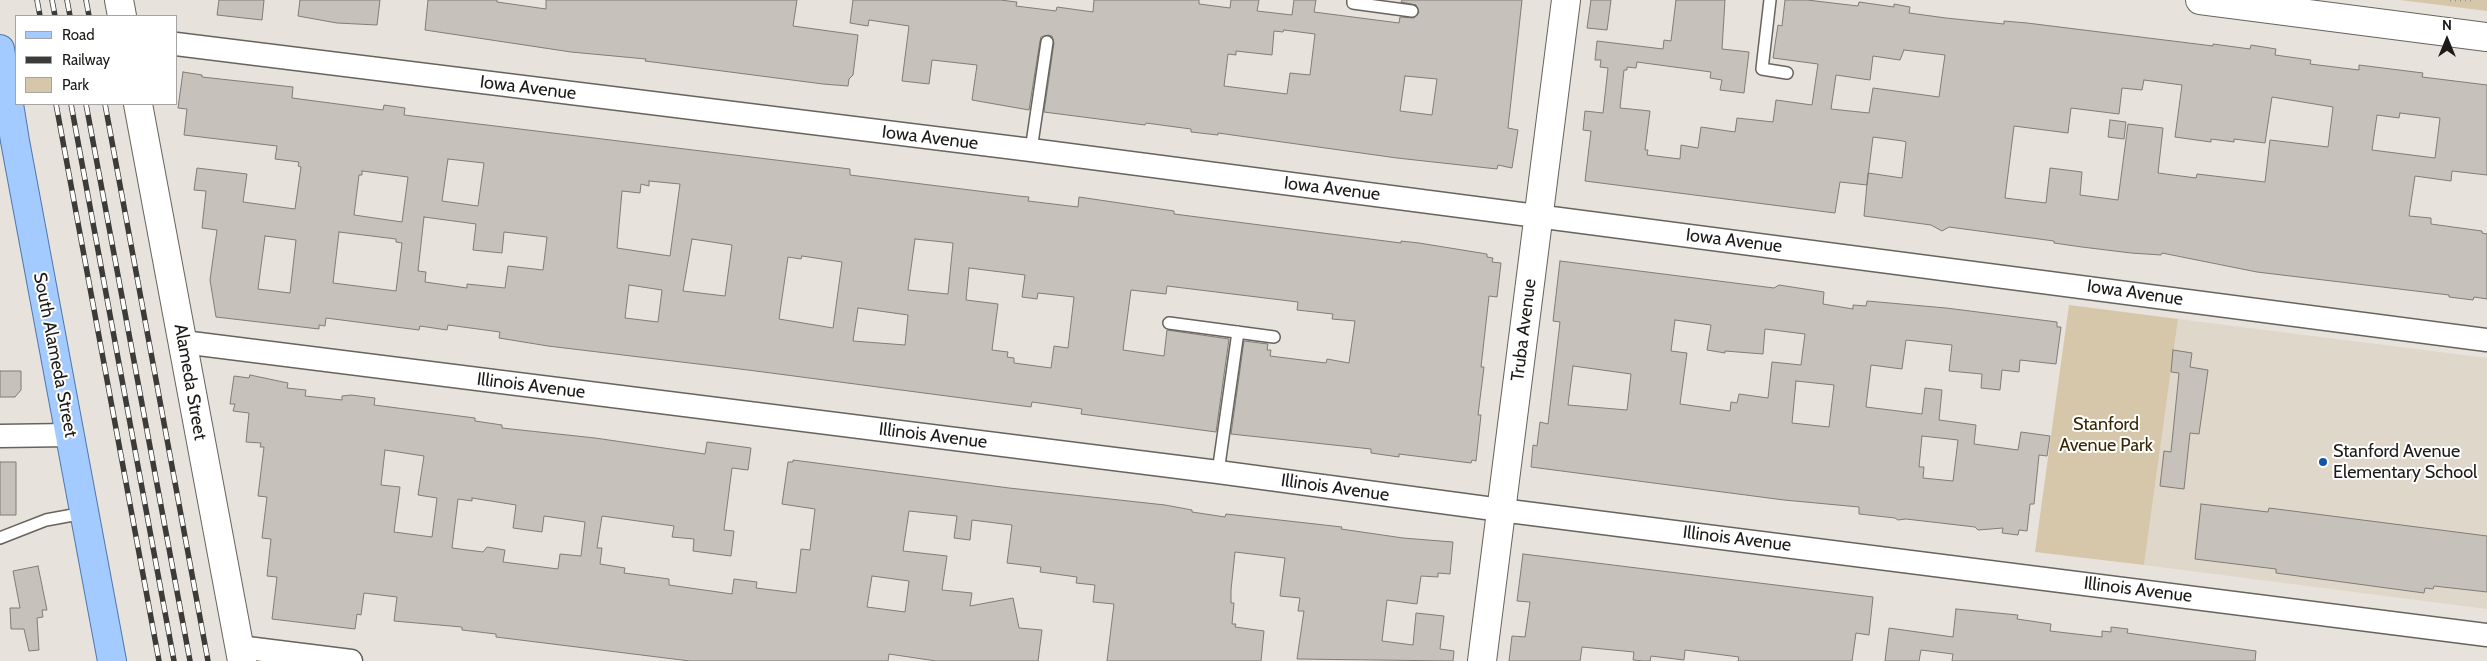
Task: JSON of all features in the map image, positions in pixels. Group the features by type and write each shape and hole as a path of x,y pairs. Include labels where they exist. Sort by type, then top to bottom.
{"main road":[{"name":"South Alameda Street","path":"0,49 7,141 86,513 112,661"}],"street":[{"path":"119,0 122,15"},
{"name":"Truba Avenue","path":"1482,661 1566,0"},
{"path":"2200,0 2487,37"},
{"name":"Iowa Avenue","path":"178,44 1032,150 2487,340"},
{"name":"Alameda Street","path":"138,105 240,654"},
{"name":"Illinois Avenue","path":"183,342 1218,472 1501,510 2487,635"},
{"path":"0,436 70,435"},
{"path":"240,654 351,661"}],"lane":[{"path":"1353,0 1353,3 1412,12"},
{"path":"1770,0 1762,69 1786,73"},
{"path":"1032,150 1046,42"},
{"path":"1169,323 1274,338"},
{"path":"1218,472 1238,332"},
{"path":"0,538 46,520 86,513"}],"path":[{"path":"2450,0 2471,0"}],"shaded area":[{"name":"Stanford Avenue Elementary School","path":"2178,319 2487,358 2487,609 2144,565"}],"green space":[{"path":"2400,0 2487,0 2487,11"},
{"name":"Stanford Avenue Park","path":"2069,305 2178,319 2144,565 2035,552"}],"building":[{"path":"219,0 264,0 262,20 217,15"},
{"path":"300,0 380,0 377,25 337,23 298,16"},
{"path":"428,0 497,0 497,2 546,9 546,0 797,0 793,26 858,35 853,75 849,79 848,86 823,84 645,61 646,59 571,52 425,30"},
{"path":"853,0 1000,0 1017,2 1016,6 1056,11 1057,7 1093,12 1094,0 1199,0 1199,4 1230,8 1231,0 1259,0 1257,11 1292,15 1294,0 1316,0 1314,12 1399,23 1400,17 1414,18 1419,12 1416,5 1401,2 1402,0 1522,0 1508,128 1518,130 1512,168 1498,165 1497,169 1397,158 1218,133 1218,135 1191,132 1191,129 1146,123 1145,125 1044,112 1054,43 1052,36 1048,35 1041,37 1029,110 972,100 977,65 932,60 929,84 902,81 909,26 869,20 868,26 850,23","holes":["1284,30 1315,34 1310,75 1290,73 1287,94 1224,86 1228,54 1236,55 1236,51 1272,55 1274,31 1283,32","1405,76 1437,79 1432,115 1400,111"]},
{"path":"1591,0 1611,0 1607,30 1587,28"},
{"path":"1676,0 1725,0 1722,49 1749,52 1744,93 1720,90 1722,80 1710,78 1711,72 1637,62 1636,68 1627,67 1627,70 1624,70 1620,108 1650,111 1645,150 1648,150 1647,155 1680,159 1681,145 1698,148 1701,127 1735,132 1737,118 1773,122 1776,100 1812,105 1818,64 1773,58 1778,25 1782,26 1785,0 1807,0 1858,6 1859,2 1894,7 1894,4 1910,7 1909,13 1946,18 2004,24 2004,21 2027,23 2213,46 2213,44 2250,49 2251,45 2276,49 2275,55 2311,60 2310,64 2359,70 2359,65 2423,73 2422,77 2487,85 2487,175 2452,171 2451,181 2415,176 2409,216 2431,218 2431,224 2482,231 2482,233 2487,234 2487,299 2474,297 2473,300 2449,297 2449,295 2257,272 2162,253 2161,255 2131,253 1949,227 1942,231 1931,225 1864,216 1867,185 1840,182 1835,213 1585,181 1591,131 1583,130 1585,111 1603,113 1608,68 1600,67 1601,60 1595,60 1597,41 1663,49 1664,40 1671,41","holes":["1904,50 1945,55 1939,97 1873,88 1869,113 1831,109 1836,75 1870,80 1873,56 1900,60","2144,80 2182,85 2175,137 2211,142 2211,139 2234,142 2234,139 2265,143 2272,97 2333,107 2328,147 2270,140 2265,182 2197,174 2196,178 2158,173 2163,128 2128,124 2118,200 2080,195 2082,172 2050,168 2046,203 2005,198 2014,126 2068,133 2071,108 2119,114 2122,88 2142,90","2400,113 2440,118 2435,158 2372,150 2377,115 2399,118","1873,137 1906,142 1902,178 1868,173"]},
{"path":"183,72 202,75 202,77 293,87 292,98 383,110 384,105 405,108 404,115 850,169 850,175 1029,197 1028,201 1078,207 1079,197 1174,211 1174,214 1401,243 1401,241 1419,243 1487,254 1487,257 1493,258 1492,262 1501,263 1497,297 1489,296 1481,367 1484,367 1478,415 1481,415 1476,461 1472,460 1471,463 1399,454 1399,457 1371,453 1371,449 1231,434 1244,341 1268,344 1267,350 1271,350 1270,356 1326,363 1327,359 1349,363 1355,321 1332,319 1333,314 1297,310 1298,302 1167,286 1166,294 1131,290 1123,350 1164,356 1167,330 1229,339 1216,432 1081,414 1082,409 1032,402 1031,407 548,346 499,338 500,332 448,325 447,330 420,326 419,330 326,318 325,326 319,325 319,329 216,317 210,280 217,230 202,228 206,191 194,190 197,168 247,174 243,202 295,209 301,167 298,166 299,162 275,159 277,146 184,135 187,109 178,108","holes":["448,159 484,163 478,206 442,201","362,171 408,177 402,222 354,215 359,175 362,175","649,181 680,184 670,256 617,248 622,191 640,193 641,184 649,186","424,217 476,224 473,250 502,253 504,232 547,237 543,270 508,266 505,288 467,284 467,288 425,282 426,272 418,271","339,232 396,239 396,242 402,243 396,291 333,283","265,236 296,240 290,293 258,289","692,239 732,245 725,296 683,291","915,239 953,243 948,294 908,290","802,256 842,262 833,328 779,319 788,257 801,259","969,268 1025,275 1022,297 1037,299 1038,293 1074,297 1068,348 1054,346 1051,368 1014,363 1014,358 1007,357 1008,352 992,350 998,304 966,300","629,285 662,290 658,322 625,318","858,308 908,315 905,345 853,341"]},
{"path":"2110,120 2126,122 2124,139 2108,137"},
{"path":"1560,261 1774,288 1779,285 1824,292 1823,304 1853,309 1853,305 1866,306 1867,301 1946,308 2057,322 2057,327 2061,327 2056,364 2020,360 2019,372 2002,370 2000,390 1981,388 1982,374 1949,371 1952,345 1906,340 1902,369 1871,365 1866,407 1922,414 1925,388 1942,390 1939,420 1976,425 1974,444 2018,450 2021,432 2050,436 2047,456 2039,455 2034,504 2030,504 2027,531 2019,530 2018,535 2002,533 2003,528 1978,530 1975,527 1906,519 1898,520 1895,518 1859,514 1859,507 1784,500 1531,467 1533,445 1537,446 1540,422 1548,424 1560,322 1553,321","holes":["1675,320 1711,325 1707,350 1725,353 1725,351 1763,354 1765,329 1805,334 1801,365 1772,362 1768,398 1739,394 1737,403 1731,402 1730,411 1680,404 1687,353 1671,351","1573,366 1631,374 1627,410 1568,405","1796,381 1834,385 1829,427 1792,423","1922,436 1958,440 1953,481 1923,478 1924,467 1919,467"]},
{"path":"2173,350 2192,353 2190,367 2208,370 2199,434 2190,433 2184,489 2160,486 2164,451 2171,452 2179,373 2171,372"},
{"path":"0,371 21,371 21,390 15,397 0,397"},
{"path":"250,375 288,383 287,388 306,390 305,396 342,400 342,396 351,395 375,398 374,405 475,418 475,421 502,425 502,428 595,438 705,454 707,442 751,448 748,470 732,468 724,530 734,531 731,556 693,551 694,539 672,537 674,526 602,516 597,548 602,548 600,564 625,568 624,573 669,579 669,585 732,594 734,579 757,582 756,588 796,593 801,549 810,550 815,509 782,504 788,462 793,462 793,460 1009,488 1165,505 1192,510 1192,512 1225,517 1226,514 1342,527 1341,529 1403,538 1453,542 1450,574 1438,573 1438,577 1421,576 1417,604 1387,600 1382,641 1413,645 1416,613 1444,616 1440,649 1454,651 1453,661 1297,659 1304,611 1298,611 1300,598 1280,596 1285,558 1235,552 1231,590 1231,603 1234,603 1232,624 1236,624 1235,627 1264,631 1261,661 1107,661 1114,604 1093,602 1095,585 1076,583 1077,577 1040,572 1041,567 1007,563 1012,525 972,520 970,540 954,538 957,516 909,511 903,551 947,556 942,590 972,593 970,606 1013,598 1019,628 1042,630 1038,661 936,661 889,654 888,661 690,661 496,637 496,634 462,630 462,627 394,621 397,597 364,593 361,615 357,614 355,629 272,619 277,577 267,576 271,539 262,538 267,497 258,496 264,447 260,447 261,443 246,442 249,413 233,411 235,404 230,404 234,376 249,378","holes":["385,450 424,456 418,495 437,498 432,537 394,532 400,487 381,485","472,498 516,505 513,528 542,532 544,516 585,522 581,556 560,554 558,569 503,562 505,550 487,547 483,552 452,548 458,499 472,501","872,576 909,581 905,612 867,607"]},
{"path":"0,462 16,462 16,515 0,515"},
{"path":"2201,504 2268,512 2269,508 2487,536 2487,592 2434,586 2433,589 2425,588 2424,593 2276,573 2276,569 2195,559"},
{"path":"1523,554 1873,597 1869,635 1856,633 1852,661 1738,661 1739,657 1685,650 1684,660 1651,656 1650,661 1643,661 1633,660 1634,652 1582,647 1580,661 1509,661 1512,636 1525,637 1530,602 1517,601"},
{"path":"38,566 47,610 42,610 43,617 37,618 39,650 29,651 24,629 11,629 10,608 20,608 13,571"},
{"path":"1956,609 2018,615 2017,619 2051,624 2050,631 2102,637 2102,631 2111,632 2111,627 2128,629 2127,633 2256,651 2255,661 1952,661 1953,654 1921,650 1919,661 1885,661 1889,628 1953,637"}],"railway":[{"path":"37,0 40,15"},
{"path":"52,0 55,15"},
{"path":"67,0 70,15"},
{"path":"86,0 89,15"},
{"path":"56,105 159,661"},
{"path":"71,105 174,661"},
{"path":"86,105 190,661"},
{"path":"105,105 208,661"}],"place":[{"name":"Stanford Avenue Elementary School","path":"2323,462"}]}
